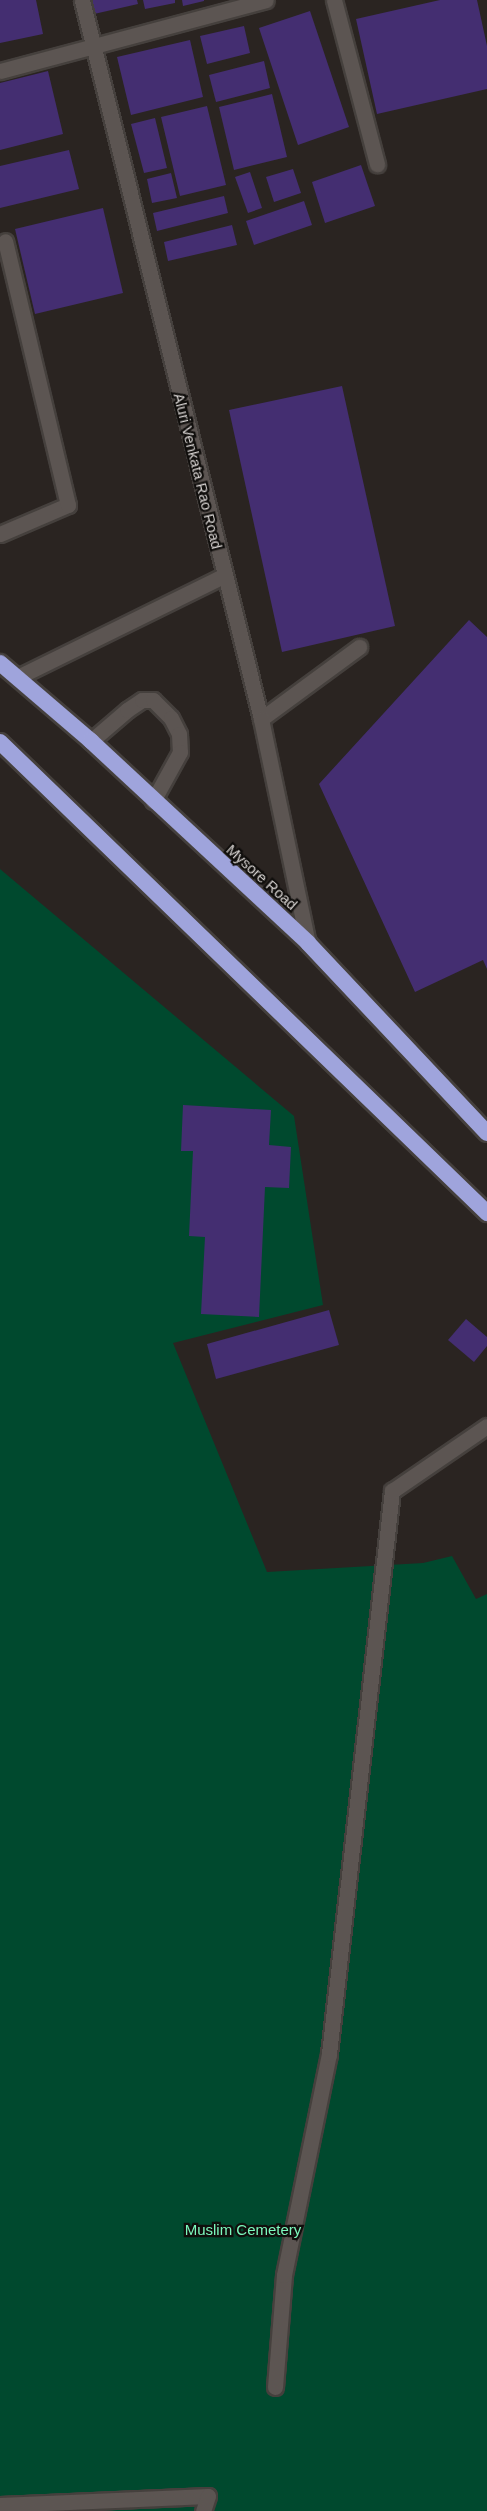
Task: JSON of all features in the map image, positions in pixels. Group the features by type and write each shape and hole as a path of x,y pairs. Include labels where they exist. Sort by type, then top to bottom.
{"highway":[{"name":"Mysore Road","path":"0,663 91,741 308,943 487,1133"},
{"path":"0,742 487,1213"}],"main road":[{"name":"Aluri Venkata Rao Road","path":"82,0 223,576 261,719 308,943"},
{"path":"0,71 266,0"},
{"path":"334,0 377,164"},
{"path":"0,534 68,506 4,241"},
{"path":"18,677 223,576"},
{"path":"261,719 359,647"},
{"path":"91,741 142,700 153,700 175,726 180,752 153,801"},
{"path":"275,2387 285,2275 329,2055 392,1491 487,1426"},
{"path":"0,2505 208,2496 203,2511"}],"green space":[{"name":"Muslim Cemetery","path":"0,869 294,1116 323,1305 173,1343 267,1572 423,1563 452,1556 476,1599 487,1594 487,2511 0,2511"}],"building":[{"path":"0,0 36,0 43,34 0,43"},
{"path":"91,0 137,0 138,4 94,14"},
{"path":"143,0 175,0 175,3 145,9"},
{"path":"182,0 204,0 204,1 183,6"},
{"path":"440,0 477,0 487,46 487,89 377,114 356,19"},
{"path":"310,11 349,127 298,145 259,28"},
{"path":"244,26 250,53 207,64 200,36"},
{"path":"190,40 203,97 131,115 117,57"},
{"path":"264,61 270,88 216,102 209,75"},
{"path":"48,71 63,134 0,150 0,83"},
{"path":"272,94 287,157 234,170 219,107"},
{"path":"207,106 226,185 180,196 161,117"},
{"path":"155,118 167,168 144,173 131,124"},
{"path":"69,150 79,189 0,208 0,166"},
{"path":"361,165 375,206 325,223 312,182"},
{"path":"293,169 301,193 274,202 266,177"},
{"path":"250,172 262,208 248,213 235,177"},
{"path":"171,173 177,198 152,203 147,179"},
{"path":"224,196 228,213 157,231 153,213"},
{"path":"304,201 312,225 254,245 246,221"},
{"path":"103,208 123,293 35,314 15,229"},
{"path":"232,225 237,245 168,261 164,242"},
{"path":"342,386 395,626 282,652 229,410"},
{"path":"469,620 487,637 487,969 483,960 415,992 319,784"},
{"path":"183,1105 271,1110 269,1145 291,1147 289,1188 265,1187 259,1317 201,1314 205,1237 189,1236 193,1151 181,1151"},
{"path":"329,1310 339,1345 216,1379 207,1344"},
{"path":"466,1319 487,1337 487,1346 474,1362 448,1340"}]}
